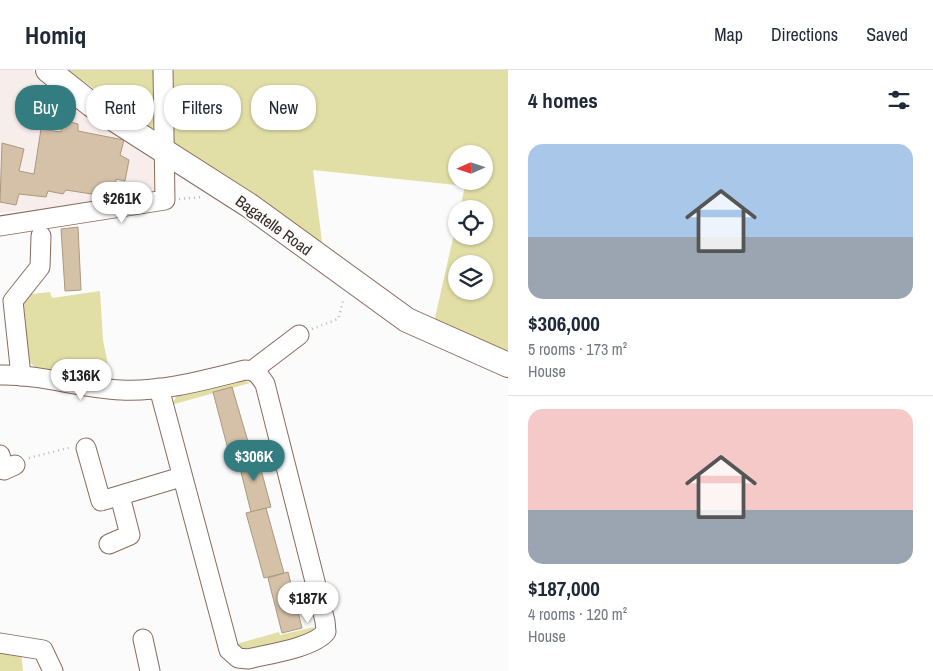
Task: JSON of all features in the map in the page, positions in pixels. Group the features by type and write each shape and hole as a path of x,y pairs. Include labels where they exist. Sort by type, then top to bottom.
{"main road":[{"name":"Bagatelle Road","path":"48,70 92,105 223,188 406,320 508,365"}],"street":[{"path":"0,226 165,200 163,70"},
{"path":"22,376 6,301 40,267 41,236"},
{"path":"0,375 22,376 119,390 159,388 245,370 253,370 299,335"},
{"path":"159,388 229,650 238,658 248,660 311,643 322,637 326,632 325,621 267,393 264,384 253,370"},
{"path":"86,448 101,501 181,476"},
{"path":"109,544 130,535 120,496"},
{"path":"143,640 150,671"},
{"path":"0,644 43,650 53,671"}],"path":[{"path":"165,200 215,195 223,188"},
{"path":"299,335 338,318 350,280"},
{"path":"7,460 21,460 75,447 86,448"}],"shaded area":[{"path":"0,70 32,70 50,85 15,85 15,130 76,130 76,106 86,114 86,130 112,130 155,156 158,190 153,196 0,213"},
{"path":"68,70 157,70 159,124 154,128 154,85 89,85"},
{"path":"171,70 508,70 508,354 434,322 448,260 448,300 493,300 493,255 449,255 451,245 493,245 493,200 462,200 464,190 493,190 493,145 448,145 448,184 313,170 323,250 179,152 173,142 173,130 241,130 241,85 171,85"},
{"path":"100,291 103,340 111,379 35,367 29,362 22,295 50,292 52,298"},
{"path":"240,378 250,383 171,405 178,394"},
{"path":"314,627 312,634 304,638 245,651 236,644 279,632 280,635"},
{"path":"0,651 21,652 23,671 0,671"}],"building":[{"path":"76,123 78,124 78,131 124,140 120,155 129,160 125,181 116,179 115,190 101,186 98,195 66,190 63,194 48,191 46,197 19,194 16,205 0,202 2,143 24,149 19,171 34,174 41,130 61,132 62,130 76,130"},
{"path":"78,227 81,290 65,291 61,229"},
{"path":"232,387 251,452 230,457 213,392"},
{"path":"256,451 271,507 251,512 237,456"},
{"path":"266,508 284,573 264,578 246,513"},
{"path":"288,572 302,628 282,633 268,578"}]}
